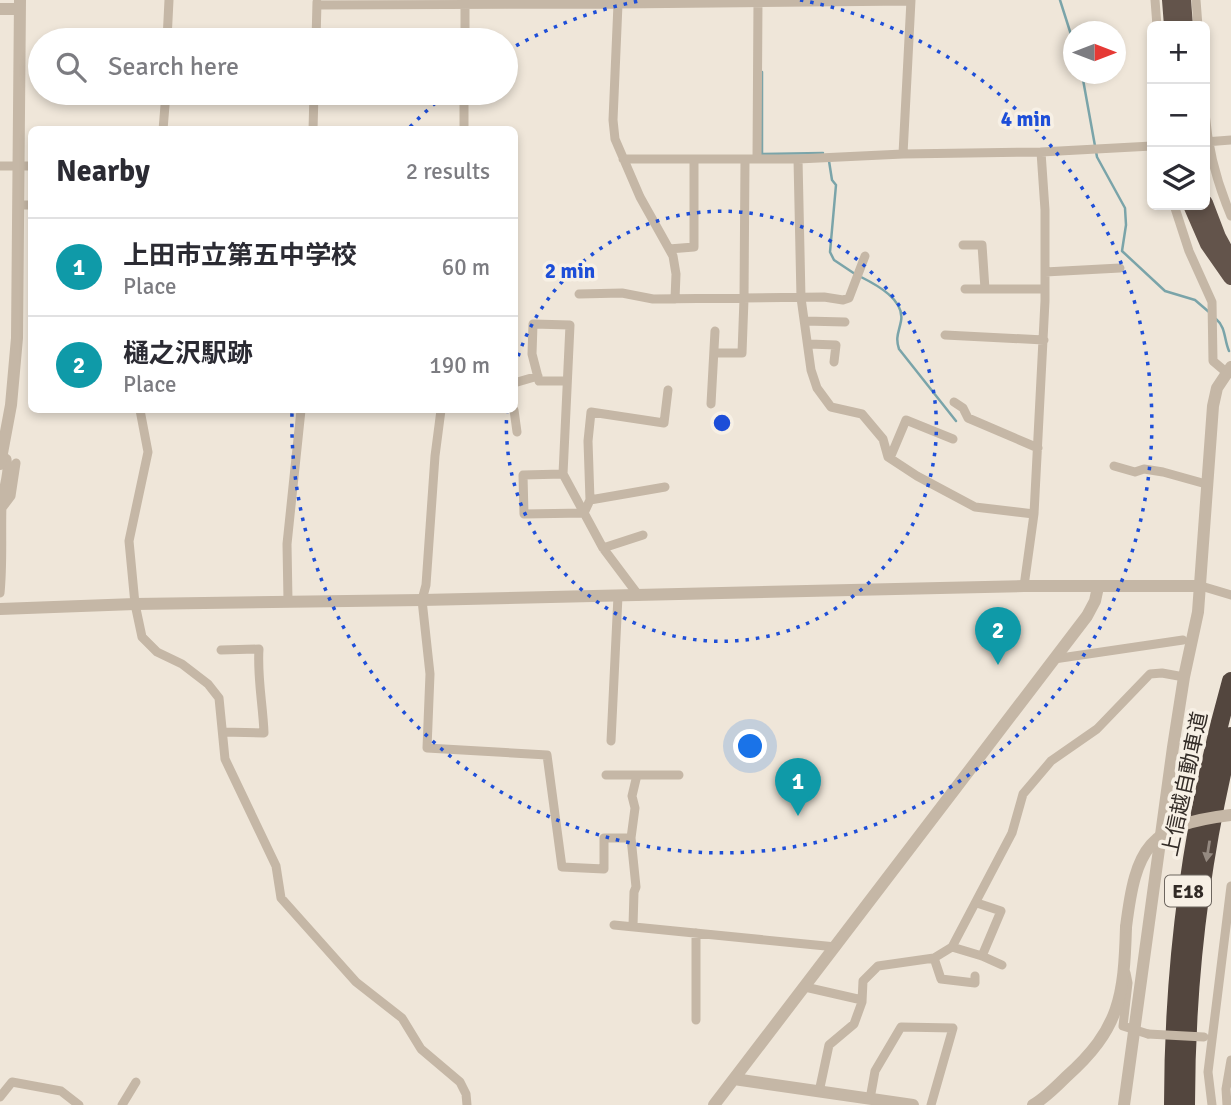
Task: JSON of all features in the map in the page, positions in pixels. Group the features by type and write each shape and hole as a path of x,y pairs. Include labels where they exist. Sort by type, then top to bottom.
{"highway":[{"path":"1170,0 1172,21"},
{"path":"1183,0 1185,21"},
{"path":"1193,210 1208,244 1231,277"},
{"path":"1208,210 1231,261"},
{"name":"上信越自動車道","path":"1172,1105 1174,1034 1187,897 1200,811 1231,681"},
{"name":"上信越自動車道","path":"1186,1105 1188,1035 1197,926 1215,809 1231,736"}],"street":[{"path":"168,28 169,0"},
{"path":"316,28 317,2 465,5 911,0 903,154"},
{"path":"1155,0 1157,21"},
{"path":"1196,0 1198,21"},
{"path":"757,159 758,2"},
{"path":"618,4 613,120 615,139 640,197 669,249 675,266 675,299"},
{"path":"0,9 20,5 25,166 18,205 16,355 11,405 1,460 7,459 8,466 2,508 3,568 0,593"},
{"path":"465,5 465,28"},
{"path":"163,126 165,105"},
{"path":"313,126 314,105"},
{"path":"464,105 464,126"},
{"path":"1210,141 1231,141"},
{"path":"623,159 798,159 1147,146"},
{"path":"1208,147 1231,216"},
{"path":"1024,586 1034,514 1044,340 1041,152"},
{"path":"669,249 694,247 694,159"},
{"path":"714,353 742,353 745,159"},
{"path":"798,159 801,298 811,370 817,388 831,407 862,414 883,439 890,458 917,476 975,507 1034,514"},
{"path":"0,166 25,166"},
{"path":"18,205 28,205"},
{"path":"1124,1105 1184,677 1198,612 1213,406 1217,388 1228,369 1213,361 1212,302 1189,251 1176,210"},
{"path":"963,245 982,245 985,289"},
{"path":"579,295 622,293 653,299 824,297 843,300 849,298 865,256"},
{"path":"1045,272 1120,268"},
{"path":"965,289 1045,289"},
{"path":"805,321 845,323"},
{"path":"567,381 539,381 532,354 533,324 570,325 563,474 603,548 639,596"},
{"path":"711,404 715,331"},
{"path":"945,335 1044,340"},
{"path":"808,344 836,345 834,362"},
{"path":"518,382 538,376"},
{"path":"584,513 590,500 588,441 591,412 664,423 668,390"},
{"path":"954,402 963,408 968,418 1038,448"},
{"path":"141,413 148,452 129,541 135,604 142,636 157,652 182,664 208,684 219,698 225,759 274,859 281,898 356,982 402,1018 421,1049 460,1083 467,1094 467,1105"},
{"path":"288,601 286,544 301,413"},
{"path":"441,413 435,456 429,563 422,600 430,674 427,748 547,755 562,867 604,869 604,838 631,838"},
{"path":"514,413 517,432"},
{"path":"890,458 906,420 953,439"},
{"path":"2,508 11,496 16,463"},
{"path":"1114,466 1135,471 1144,469 1163,472 1206,484"},
{"path":"563,474 523,475 524,514 584,513"},
{"path":"590,500 665,487"},
{"path":"603,548 643,535"},
{"path":"0,609 1024,586 1201,586 1231,595"},
{"path":"714,1105 1087,616 1095,601 1098,587"},
{"path":"611,741 618,596"},
{"path":"1054,659 1183,640"},
{"path":"221,650 259,649 257,674 262,695 264,733 223,732"},
{"path":"819,1092 829,1045 854,1024 862,1000 863,981 878,966 934,958 952,947 1012,834 1023,794 1051,761 1097,729 1150,674 1184,677"},
{"path":"606,775 679,775"},
{"path":"633,926 636,887 631,838 635,808 632,796 637,775"},
{"path":"1033,1105 1088,1058 1115,1016 1125,968 1126,927 1131,891 1137,866 1155,838 1194,820 1231,815"},
{"path":"1212,1105 1208,1038 1231,886"},
{"path":"977,903 1001,911 982,956"},
{"path":"614,925 836,947"},
{"path":"696,933 696,1020"},
{"path":"952,947 1002,965"},
{"path":"934,958 941,979 975,982 975,975"},
{"path":"1125,968 1128,983 1123,1026 1147,1034 1208,1038"},
{"path":"805,987 862,1000"},
{"path":"870,1099 875,1071 901,1027 953,1028 932,1105"},
{"path":"1227,1105 1226,1089 1231,1060"},
{"path":"734,1079 913,1105"},
{"path":"0,1097 12,1082 61,1091 79,1105"},
{"path":"122,1105 136,1082"}],"waterway":[{"path":"1060,0 1067,21"},
{"path":"762,72 762,154 823,153"},
{"path":"1084,84 1097,157 1125,208 1126,225 1122,251 1165,291 1195,300 1209,312"},
{"path":"829,161 832,180 836,185 830,252 834,260 855,274"},
{"path":"861,277 889,294 899,306 899,349 956,421"},
{"path":"1216,319 1223,330 1229,351"}],"place":[{"name":"樋之沢駅跡","path":"998,665"},
{"name":"上田市立第五中学校","path":"798,816"}]}
